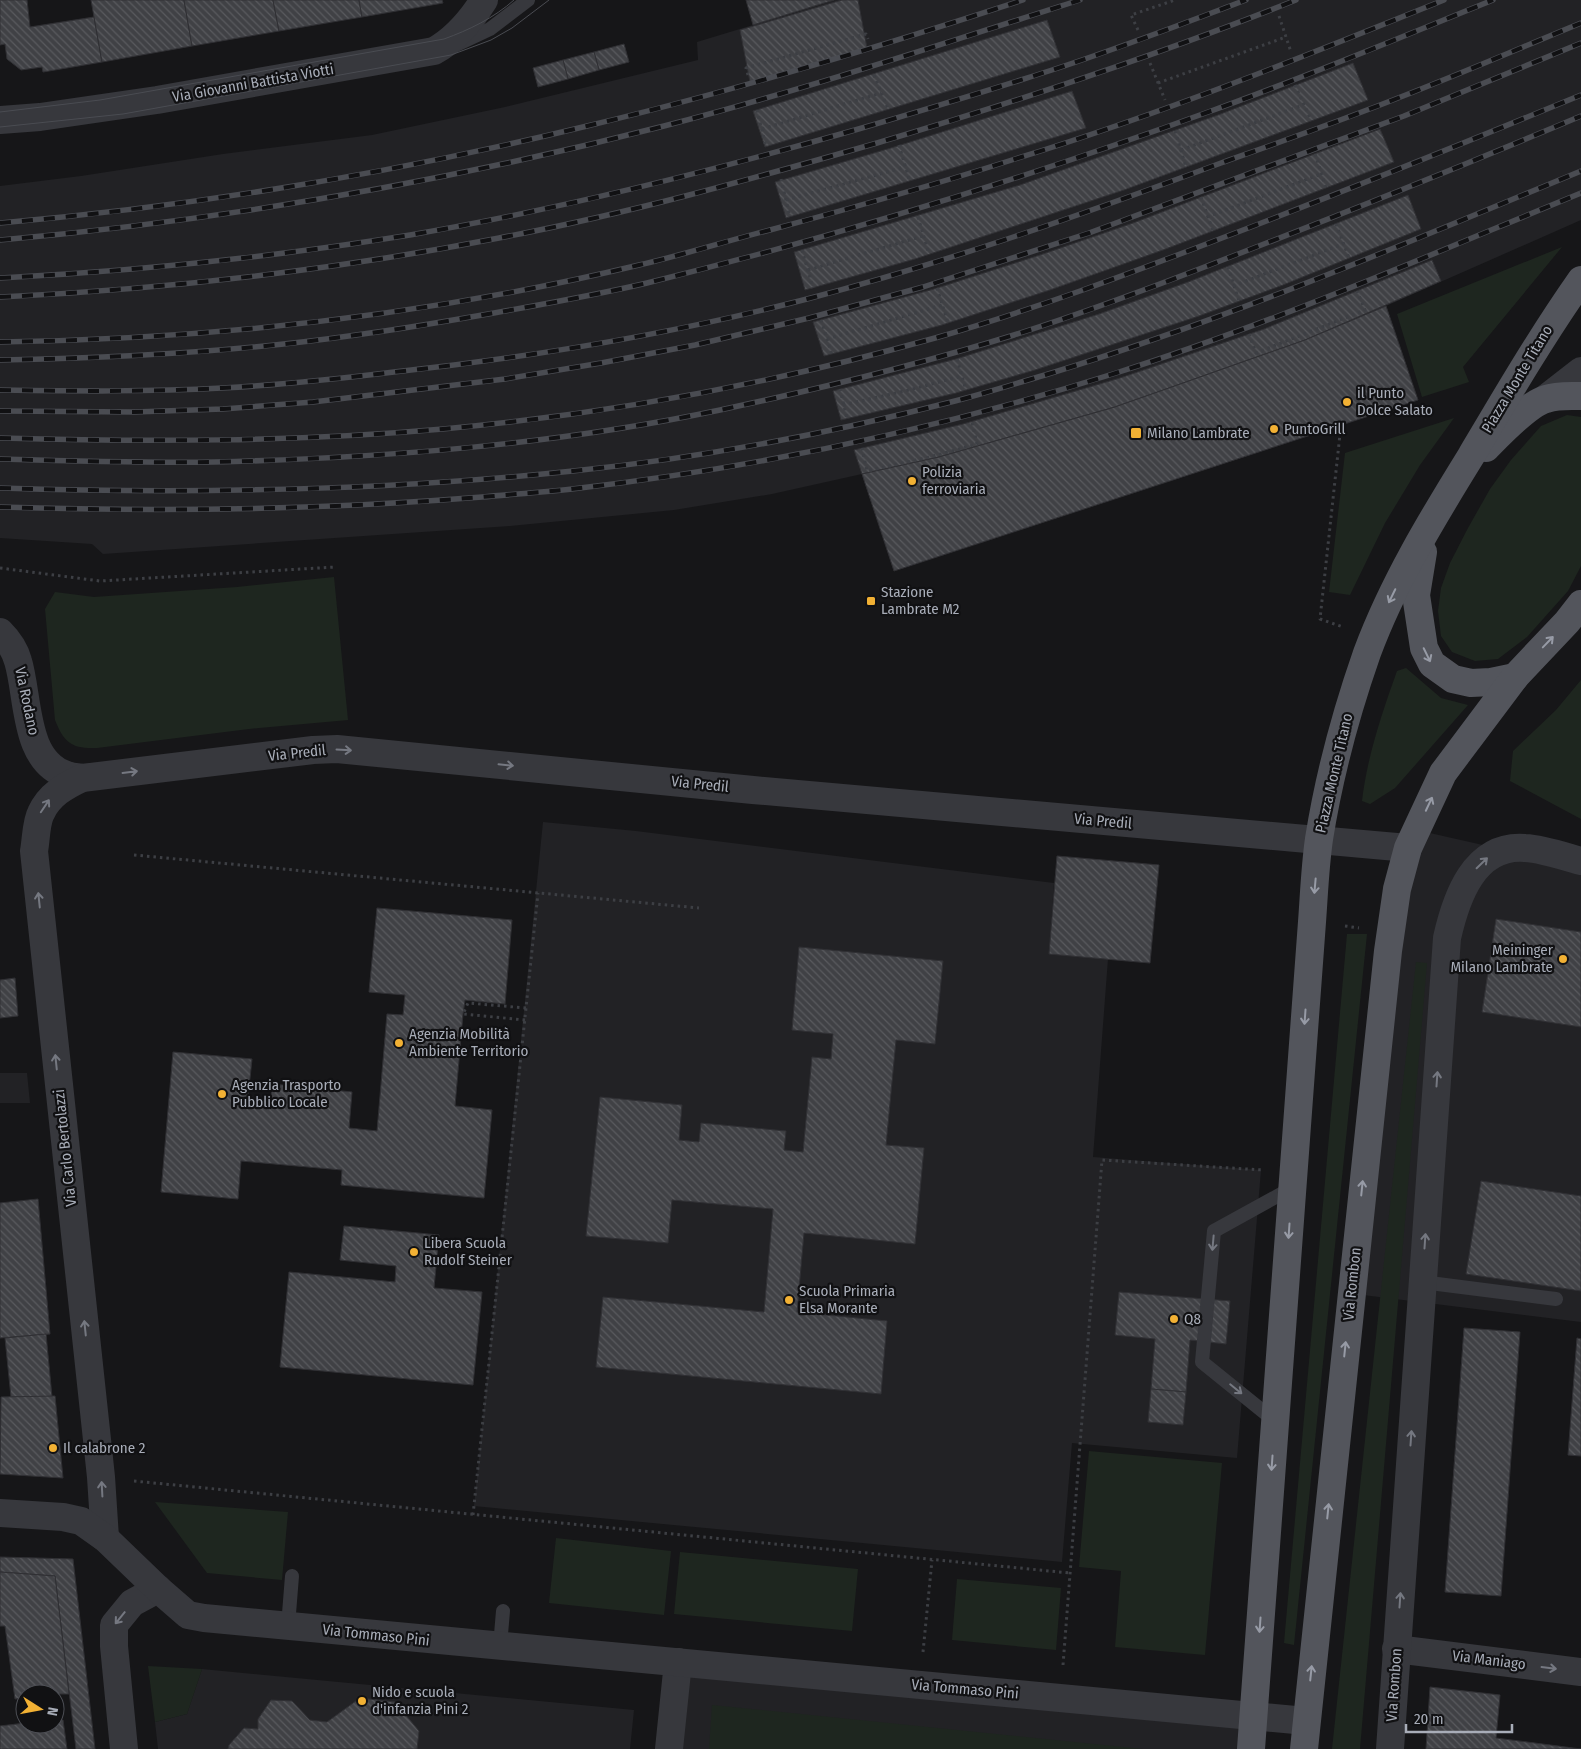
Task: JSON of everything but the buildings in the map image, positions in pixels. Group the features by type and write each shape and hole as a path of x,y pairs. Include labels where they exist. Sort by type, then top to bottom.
{"main road":[{"name":"Piazza Monte Titano","path":"1319,840 1344,726 1368,652 1386,607 1406,566 1456,479 1546,330 1581,280"},
{"name":"Piazza Monte Titano","path":"1456,479 1502,432 1527,410 1545,399 1581,396"},
{"name":"Piazza Monte Titano","path":"1431,522 1420,566 1416,595 1424,648 1432,664 1453,679 1471,683 1491,682 1515,677"},
{"path":"1408,848 1444,773 1515,677 1567,622 1581,604"},
{"path":"1251,1749 1319,840"},
{"name":"Via Rombon","path":"1304,1749 1388,951 1397,889 1408,848"}],"street":[{"path":"434,51 454,36 484,0"},
{"name":"Via Giovanni Battista Viotti","path":"0,120 157,100 434,51"},
{"name":"Piazza Monte Titano","path":"1545,399 1581,371"},
{"name":"Via Rodano","path":"0,632 12,647 18,661 28,713 38,750 53,768 66,775 82,778"},
{"name":"Via Predil","path":"82,778 313,750 337,749 753,790 1319,840"},
{"name":"Via Carlo Bertolazzi","path":"82,778 66,786 52,797 40,814 34,851 101,1477 105,1538"},
{"name":"Piazza Monte Titano","path":"1319,840 1408,848"},
{"name":"Via Rombon","path":"1390,1749 1447,938 1456,904 1464,887 1476,869 1489,856 1506,848 1525,848 1581,861"},
{"name":"Via Tommaso Pini","path":"0,1513 63,1517 81,1521 105,1538 188,1615 204,1618 1253,1717"},
{"path":"124,1749 114,1646 114,1625 132,1602 158,1589"},
{"name":"Via Maniago","path":"1396,1649 1581,1672"},
{"path":"669,1749 678,1662"},
{"path":"1253,1717 1306,1721"}],"lane":[{"path":"500,22 517,0"},
{"path":"500,22 528,0"},
{"name":"Via Giovanni Battista Viotti","path":"434,51 457,45 480,35 500,22"},
{"path":"1275,1420 1202,1362 1214,1232 1293,1180"},
{"path":"1422,1282 1556,1299"},
{"path":"288,1626 292,1576"},
{"path":"500,1646 503,1611"}],"path":[{"path":"1138,30 1131,15 1176,0"},
{"path":"1279,16 1291,52"},
{"path":"748,75 746,68 866,34 868,39"},
{"path":"1158,83 1286,36"},
{"path":"1150,63 1165,100"},
{"path":"874,74 888,109"},
{"path":"1295,86 1310,120"},
{"path":"762,129 881,94"},
{"path":"1181,150 1303,105"},
{"path":"757,110 766,147"},
{"path":"1175,131 1186,167"},
{"path":"899,145 910,182"},
{"path":"1315,154 1326,188"},
{"path":"786,200 904,167"},
{"path":"1207,217 1321,174"},
{"path":"781,179 790,217"},
{"path":"1201,197 1213,231"},
{"path":"918,217 929,254"},
{"path":"1336,224 1349,258"},
{"path":"808,270 923,236"},
{"path":"1233,286 1343,244"},
{"path":"802,250 813,288"},
{"path":"1228,267 1239,301"},
{"path":"937,288 948,323"},
{"path":"1248,334 1256,353 1309,333 1365,310 1356,291"},
{"path":"827,339 942,306"},
{"path":"821,320 832,354"},
{"path":"957,358 966,390"},
{"path":"843,405 962,376"},
{"path":"840,389 847,419"},
{"path":"862,448 867,470 930,457 977,444 972,422"},
{"path":"1341,425 1320,619 1348,628"},
{"path":"935,473 941,471"},
{"path":"0,568 100,581 335,567"},
{"path":"134,855 699,908"},
{"path":"473,1515 538,893"},
{"path":"1343,926 1367,928"},
{"path":"525,1020 463,1014 468,1003 526,1008"},
{"path":"1063,1665 1102,1160 1293,1180"},
{"path":"133,1481 1070,1573"},
{"path":"923,1652 932,1560"}],"shaded area":[{"path":"746,0 1581,0 1581,220 1386,306 1418,400 894,571 862,474 772,494 674,510 510,526 103,554 92,544 0,538 0,186 372,135 505,107 698,60 697,42 753,25"},
{"path":"1562,247 1463,367 1469,382 1422,397 1397,314"},
{"path":"1567,415 1581,417 1581,566 1568,591 1527,637 1498,659 1475,661 1452,652 1441,636 1438,611 1441,588 1450,563 1490,489 1511,460 1541,426"},
{"path":"1454,418 1420,465 1385,523 1350,595 1329,592 1345,453"},
{"path":"334,577 348,720 249,729 97,748 75,746 62,734 55,720 45,609 55,592 94,597 237,587"},
{"path":"1406,668 1441,698 1468,705 1395,788 1370,804 1362,801 1371,752 1397,671"},
{"path":"1581,680 1581,819 1510,781 1513,751 1556,710"},
{"name":"Scuola Primaria Elsa Morante","path":"543,822 636,831 1054,883 1049,954 1108,959 1093,1157 1261,1170 1237,1458 1072,1443 1062,1562 474,1506"},
{"path":"1421,831 1581,867 1581,1322 1363,1295 1393,952"},
{"path":"1347,934 1367,934 1294,1645 1284,1643"},
{"path":"1416,962 1427,963 1360,1749 1332,1749"},
{"path":"0,1073 27,1073 30,1103 0,1103"},
{"path":"1089,1451 1222,1463 1205,1655 1115,1647 1121,1571 1079,1567"},
{"path":"155,1502 288,1512 282,1580 207,1573"},
{"path":"556,1538 671,1551 664,1615 549,1603"},
{"path":"680,1552 858,1569 852,1631 674,1614"},
{"path":"957,1579 1061,1588 1056,1650 952,1640"},
{"path":"148,1666 202,1669 187,1714 155,1722"},
{"name":"Nido e scuola d'infanzia Pini 2","path":"202,1669 634,1710 630,1749 158,1749 155,1722 187,1714"},
{"path":"685,1670 1241,1725 1240,1749 679,1749"},
{"path":"712,1705 1143,1749 709,1749"}],"tram line":[{"path":"0,112 100,100 444,39 481,23 514,0"},
{"path":"0,127 123,114 451,55 491,40 512,28 549,0"}],"railway":[{"path":"0,223 74,216 222,197 295,186 442,159 642,112 752,83 915,35 1023,0"},
{"path":"0,240 168,222 251,210 500,165 664,126 769,97 1080,0"},
{"path":"0,278 154,267 308,250 410,235 523,214 745,160 855,130 1076,62 1246,0"},
{"path":"0,297 126,289 313,269 375,260 547,229 783,170 983,111 1140,58 1296,0"},
{"path":"0,342 161,336 322,321 482,298 561,283 639,265 893,196 1070,142 1231,84 1444,0"},
{"path":"0,360 178,353 312,341 477,316 647,283 861,226 1072,160 1282,85 1493,0"},
{"path":"0,390 111,391 194,389 330,379 550,352 654,334 756,312 860,285 1067,219 1376,107 1581,23"},
{"path":"0,411 134,412 223,409 313,402 505,379 695,345 809,318 923,287 1089,233 1404,116 1581,43"},
{"path":"0,438 111,440 277,439 443,429 567,415 753,383 935,338 1044,304 1312,203 1581,95"},
{"path":"0,459 214,462 405,453 532,441 595,432 658,422 757,402 868,376 1014,335 1071,316 1324,221 1581,116"},
{"path":"0,488 215,491 430,483 621,466 763,444 904,414 963,399 1114,353 1316,279 1581,171"},
{"path":"0,507 241,509 362,505 580,488 716,469 783,457 917,428 1050,393 1116,373 1292,311 1581,193"}],"place":[{"name":"il Punto Dolce Salato","path":"1347,402"},
{"name":"PuntoGrill","path":"1274,429"},
{"name":"Milano Lambrate","path":"1136,433"},
{"name":"Polizia ferroviaria","path":"912,481"},
{"name":"Stazione Lambrate M2","path":"871,601"},
{"name":"Meininger Milano Lambrate","path":"1563,959"},
{"name":"Agenzia Mobilità Ambiente Territorio","path":"399,1043"},
{"name":"Agenzia Trasporto Pubblico Locale","path":"222,1094"},
{"name":"Libera Scuola Rudolf Steiner","path":"414,1252"},
{"name":"Scuola Primaria Elsa Morante","path":"789,1300"},
{"name":"Q8","path":"1174,1319"},
{"name":"Il calabrone 2","path":"53,1448"},
{"name":"Nido e scuola d'infanzia Pini 2","path":"362,1701"}]}
